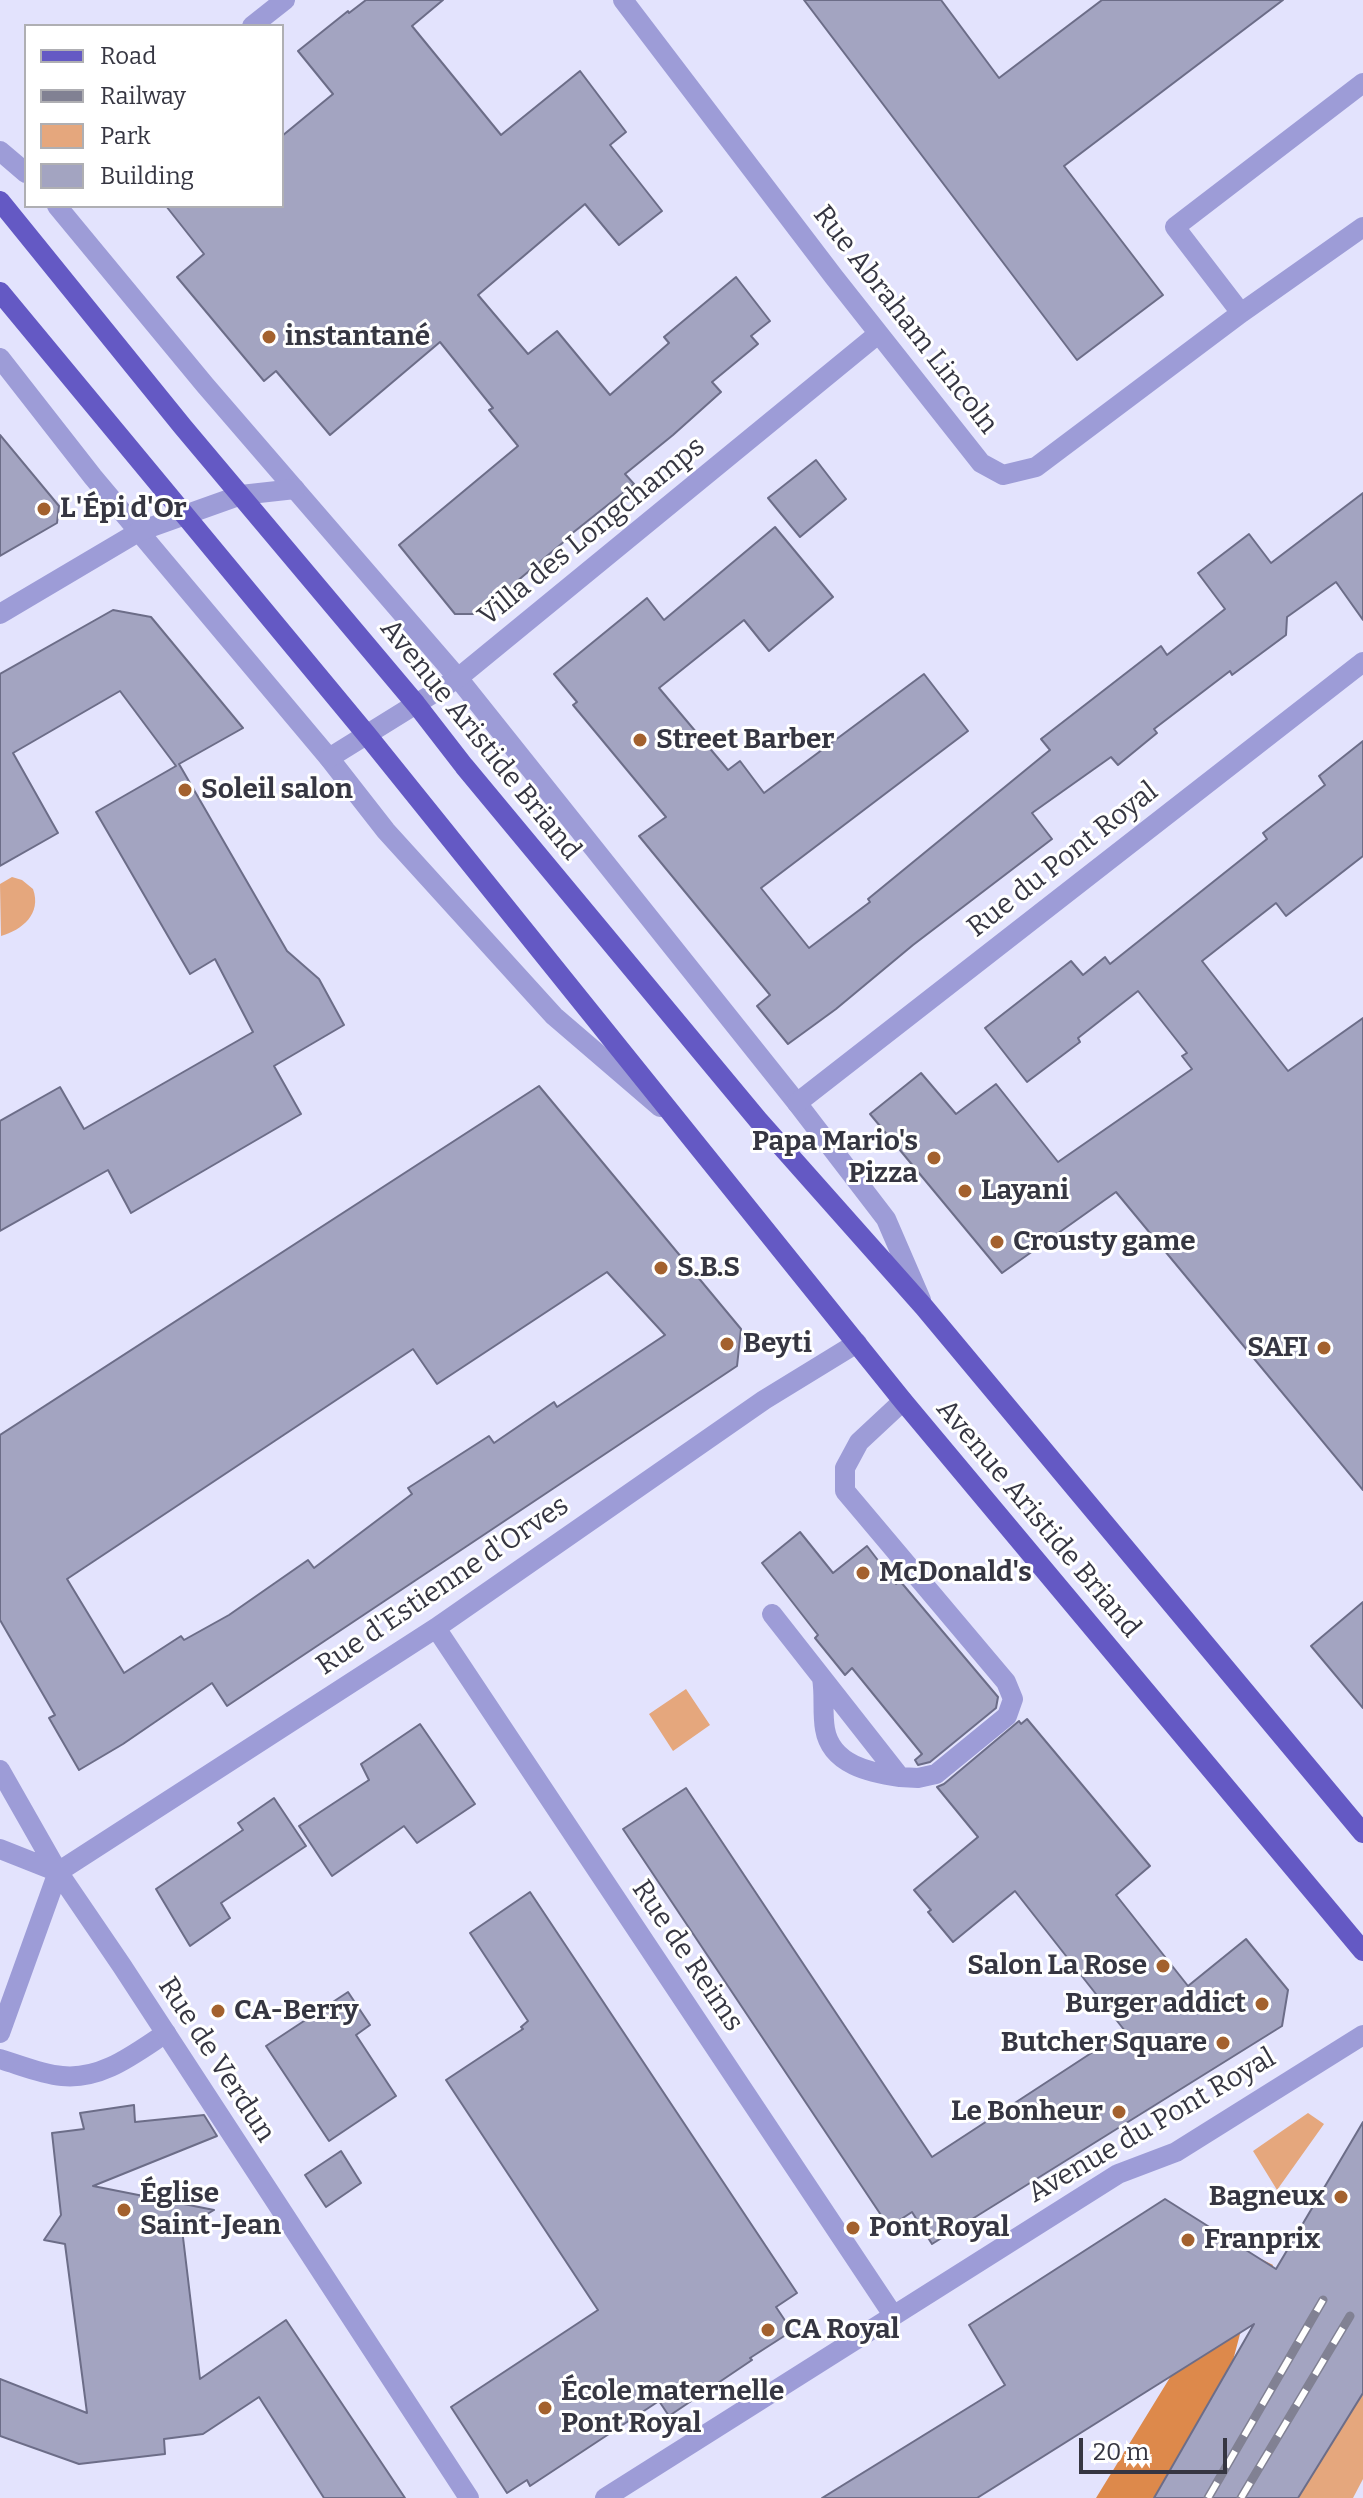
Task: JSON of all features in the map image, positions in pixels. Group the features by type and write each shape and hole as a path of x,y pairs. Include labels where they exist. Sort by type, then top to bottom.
{"main road":[{"name":"Avenue Aristide Briand","path":"0,201 758,1120 924,1307 1363,1833"},
{"name":"Avenue Aristide Briand","path":"0,292 367,735 903,1401 1363,1951"}],"street":[{"path":"255,24 285,0"},
{"name":"Rue Abraham Lincoln","path":"623,0 878,334 981,463 1003,475 1036,467 1241,313 1363,227"},
{"path":"1241,313 1175,227 1363,83"},
{"path":"0,151 24,171"},
{"name":"Avenue Aristide Briand","path":"59,208 205,385 458,678 797,1103 886,1219 924,1307"},
{"name":"Villa des Longchamps","path":"329,758 458,678 878,334"},
{"name":"Avenue Aristide Briand","path":"0,358 93,477 329,758 386,831 554,1016 675,1119"},
{"path":"0,614 140,531 241,495 295,489"},
{"name":"Rue du Pont Royal","path":"797,1103 1363,662"},
{"name":"Rue d'Estienne d'Orves","path":"58,1872 436,1628 764,1400 857,1343"},
{"path":"821,1674 825,1695 825,1729 829,1742 838,1754 871,1773 900,1777 918,1778 936,1774 1007,1716 1013,1699 1006,1682 845,1491 845,1468 859,1442 903,1401"},
{"path":"772,1614 900,1777"},
{"name":"Rue de Reims","path":"436,1628 893,2315"},
{"name":"Rue de Verdun","path":"0,1770 58,1872 469,2498"},
{"path":"0,1849 58,1872 0,2033"},
{"path":"0,2059 59,2076 78,2077 116,2065 166,2033"},
{"name":"Avenue du Pont Royal","path":"605,2498 1118,2174 1176,2152 1363,2035"}],"green space":[{"path":"12,877 33,889 35,906 23,925 1,936 0,884"},
{"path":"686,1689 710,1725 673,1751 649,1714"},
{"path":"1308,2113 1324,2124 1277,2190 1253,2151"},
{"path":"1363,2393 1363,2479 1353,2498 1298,2498"}],"shaded area":[{"path":"1247,2252 1273,2265 1240,2334 1231,2368 1154,2498 1096,2498"}],"building":[{"path":"366,0 443,0 412,26 501,135 580,71 626,132 610,145 662,211 619,245 585,204 478,295 528,354 557,331 610,395 669,343 664,337 736,277 770,321 751,336 758,344 712,382 721,392 625,474 634,484 478,614 455,614 399,545 518,446 489,410 493,408 440,342 330,435 276,371 264,381 177,277 204,254 168,208 284,208 284,134 333,94 298,51"},
{"path":"804,0 941,0 999,78 1102,0 1283,0 1064,166 1163,295 1077,360"},
{"path":"0,435 59,506 57,523 0,556"},
{"path":"816,460 846,499 800,537 768,498"},
{"path":"1363,493 1363,620 1336,582 1287,617 1286,635 1232,675 1230,671 1154,729 1157,733 1118,765 1111,757 1032,813 1052,839 788,1044 757,1006 770,995 639,836 666,817 573,705 577,702 554,674 647,598 664,620 775,527 833,597 769,651 744,620 659,688 728,770 740,761 764,793 924,674 968,731 761,888 809,948 870,902 868,899 1050,750 1041,739 1161,646 1167,655 1225,609 1198,573 1249,534 1271,563"},
{"path":"113,610 151,617 243,728 179,764 287,951 319,979 344,1025 274,1066 301,1114 131,1213 108,1170 0,1231 0,1121 60,1087 84,1129 253,1032 215,959 190,974 96,812 176,766 120,691 13,753 58,833 0,866 0,674"},
{"path":"1363,741 1363,856 1286,916 1276,903 1202,961 1288,1071 1363,1018 1363,1490 1116,1192 1002,1273 870,1114 921,1073 956,1114 996,1084 1058,1162 1192,1069 1182,1056 1187,1053 1138,991 1078,1038 1080,1042 1027,1082 985,1028 1071,961 1083,975 1105,957 1110,964 1267,839 1263,833 1325,785 1319,776"},
{"path":"539,1086 741,1329 737,1366 227,1706 212,1683 79,1770 49,1718 55,1715 0,1620 0,1435","holes":["607,1272 665,1335 557,1407 554,1402 494,1443 489,1436 408,1488 412,1494 314,1568 308,1560 229,1615 184,1640 181,1636 124,1673 67,1579 413,1349 437,1384"]},
{"path":"800,1532 833,1573 867,1546 896,1584 900,1581 998,1697 996,1708 930,1762 918,1765 915,1760 922,1754 852,1668 845,1675 762,1563"},
{"path":"1363,1602 1363,1708 1311,1646"},
{"path":"1027,1719 1150,1866 1116,1895 1188,1986 1246,1939 1288,1990 1282,2026 932,2244 912,2212 889,2227 623,1829 686,1788 932,2157 1125,2031 1015,1891 953,1942 914,1890 978,1837 937,1787 1019,1721 1021,1724"},
{"path":"420,1724 475,1804 417,1843 404,1826 332,1876 299,1826 369,1780 361,1764"},
{"path":"274,1798 306,1846 221,1903 230,1918 190,1946 156,1889 243,1830 238,1823"},
{"path":"530,1892 797,2293 776,2307 792,2331 750,2358 752,2360 669,2416 659,2401 530,2486 527,2480 507,2493 451,2407 598,2310 446,2080 523,2029 521,2027 528,2021 470,1933"},
{"path":"348,1992 370,2025 356,2035 396,2096 329,2141 266,2046"},
{"path":"134,2105 135,2122 204,2115 217,2136 93,2186 214,2210 182,2229 200,2379 286,2320 405,2498 324,2498 259,2397 203,2434 164,2439 165,2454 79,2464 0,2436 0,2379 87,2413 65,2244 44,2240 61,2215 52,2133 84,2129 80,2113"},
{"path":"1363,2122 1363,2393 1298,2498 1154,2498 1254,2324 977,2498 822,2498 1005,2385 969,2325 1165,2199 1276,2269"},
{"path":"341,2151 361,2183 326,2207 305,2175"}],"railway":[{"path":"1208,2498 1323,2300"},
{"path":"1241,2498 1350,2316"}],"place":[{"name":"instantané","path":"269,337"},
{"name":"L'Épi d'Or","path":"44,509"},
{"name":"Street Barber","path":"640,740"},
{"name":"Soleil salon","path":"185,790"},
{"name":"Papa Mario's Pizza","path":"934,1158"},
{"name":"Layani","path":"965,1191"},
{"name":"Crousty game","path":"997,1242"},
{"name":"S.B.S","path":"661,1268"},
{"name":"Beyti","path":"727,1344"},
{"name":"SAFI","path":"1324,1348"},
{"name":"McDonald's","path":"863,1573"},
{"name":"Salon La Rose","path":"1163,1966"},
{"name":"Burger addict","path":"1262,2004"},
{"name":"CA-Berry","path":"218,2011"},
{"name":"Butcher Square","path":"1223,2043"},
{"name":"Le Bonheur","path":"1119,2112"},
{"name":"Bagneux","path":"1341,2197"},
{"name":"Église Saint-Jean","path":"124,2210"},
{"name":"Pont Royal","path":"853,2228"},
{"name":"Franprix","path":"1188,2240"},
{"name":"CA Royal","path":"768,2330"},
{"name":"École maternelle Pont Royal","path":"545,2408"}]}
